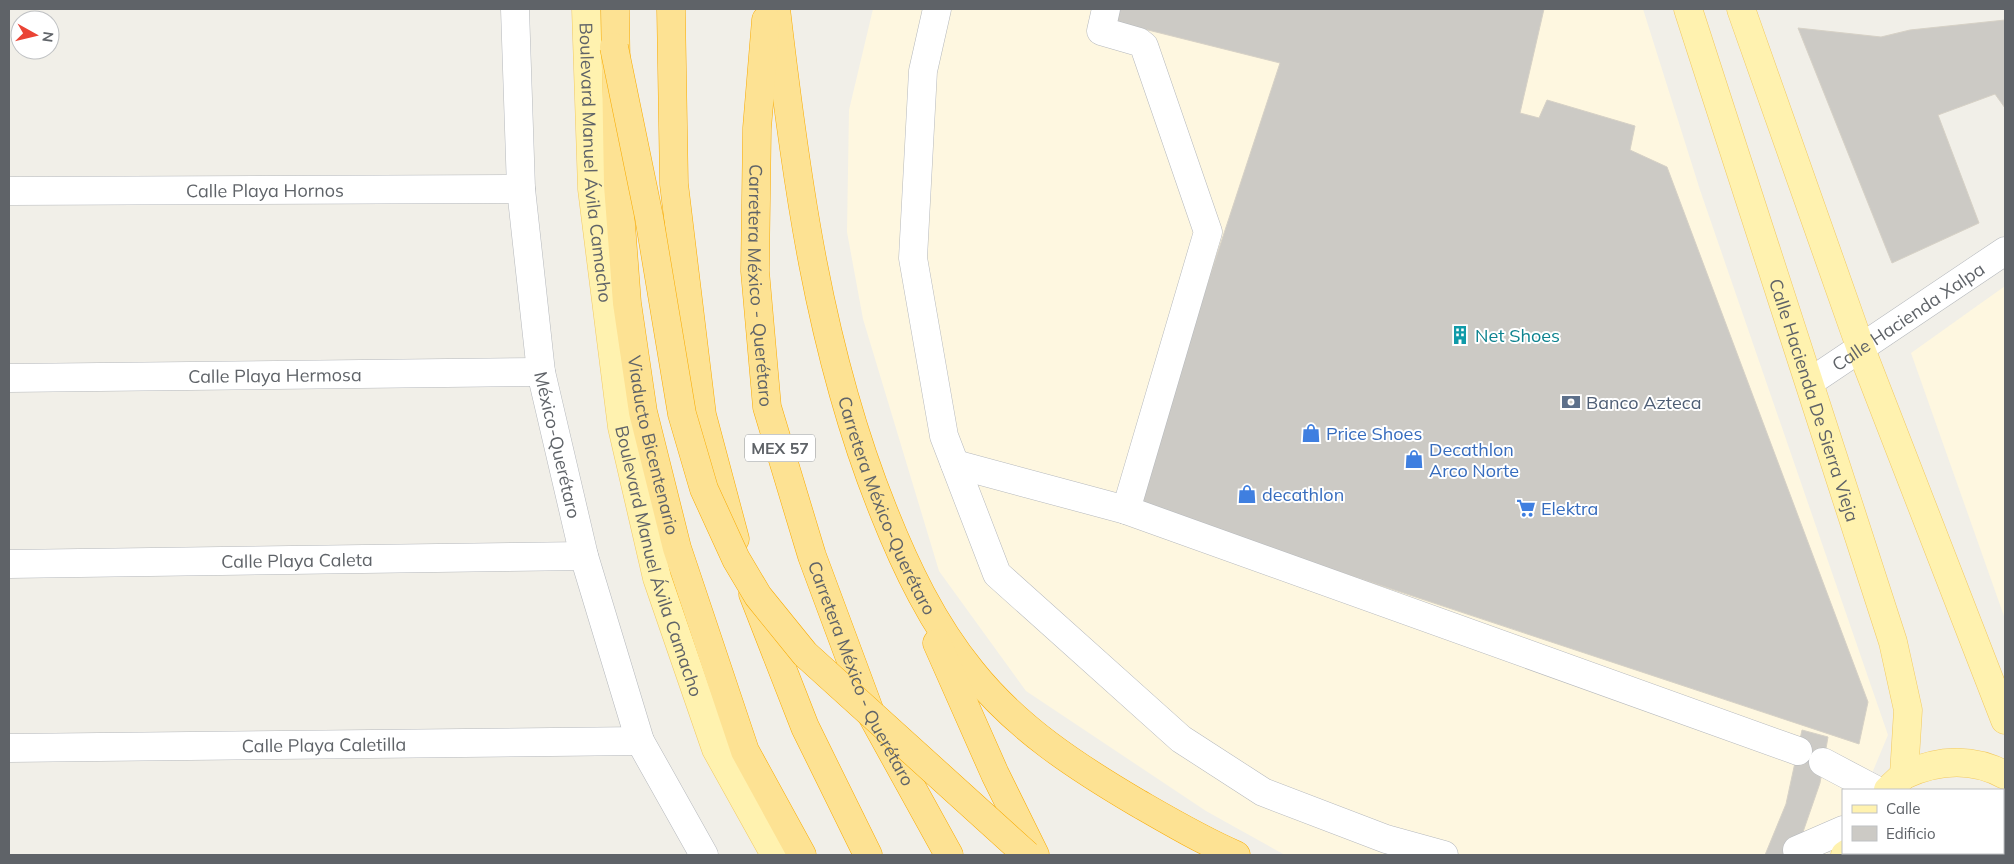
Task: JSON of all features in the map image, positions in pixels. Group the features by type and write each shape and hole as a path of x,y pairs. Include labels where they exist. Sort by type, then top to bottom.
{"highway":[{"name":"Viaducto Bicentenario","path":"615,9 614,47 618,185 627,302 643,412 677,548 742,742 802,855"},
{"path":"671,9 674,184 702,415 742,566 805,727 868,855"},
{"name":"Carretera México - Querétaro","path":"766,9 757,128 755,271 767,406 812,556 870,712 949,855"},
{"name":"Carretera México-Querétaro","path":"776,9 797,163 827,335 848,413 868,472 895,540 926,605 972,673 1034,735 1071,763 1200,839 1236,855"},
{"path":"614,47 649,217 682,414 704,489 736,559 758,596 805,654 1027,855"},
{"path":"895,540 995,774 1035,855"}],"main road":[{"name":"Boulevard Manuel Ávila Camacho","path":"586,9 592,190 622,427 658,578 716,749 775,855"},
{"name":"Calle Hacienda De Sierra Vieja","path":"1688,9 1893,642 1908,710 1896,782"},
{"path":"1741,9 1861,349 2005,720"},
{"path":"1896,782 1928,765 1962,762 1983,766 2005,775"}],"street":[{"name":"México-Querétaro","path":"515,9 521,188 542,372 584,556 640,741 704,855"},
{"path":"937,9 923,71 913,258 944,436 997,574 1181,739 1263,792 1386,839 1444,855"},
{"path":"1106,9 1101,31 1139,42 1144,46 1208,232 1126,510"},
{"name":"Calle Playa Hornos","path":"9,191 521,188"},
{"name":"Calle Hacienda Xalpa","path":"1810,382 2005,251"},
{"name":"Calle Playa Hermosa","path":"9,378 542,372"},
{"path":"956,464 1126,510 1798,751"},
{"name":"Calle Playa Caleta","path":"9,564 584,556"},
{"name":"Calle Playa Caletilla","path":"9,748 640,741"},
{"path":"1823,762 1874,789"},
{"path":"1797,850 1842,830"}],"shaded area":[{"path":"873,9 1643,9 1700,190 1888,735 1865,789 1842,789 1842,842 1825,855 1285,855 1206,811 1026,691 939,571 863,319 847,232 849,110"},
{"path":"2005,286 2005,619 1911,353"}],"building":[{"name":"Net Shoes","path":"1115,9 1544,9 1520,113 1539,118 1547,100 1635,126 1630,150 1667,167 1868,702 1859,744 1135,504 1280,63 1112,21"},
{"path":"2005,20 2005,108 1995,94 1938,115 1979,223 1892,263 1798,28 1881,37 1910,30"},
{"path":"1802,730 1828,737 1820,783 1795,855 1765,855 1786,804"}],"place":[{"name":"Net Shoes","path":"1460,335"},
{"name":"Banco Azteca","path":"1571,402"},
{"name":"Price Shoes","path":"1311,433"},
{"name":"Decathlon Arco Norte","path":"1414,459"},
{"name":"decathlon","path":"1247,494"},
{"name":"Elektra","path":"1526,508"}]}
